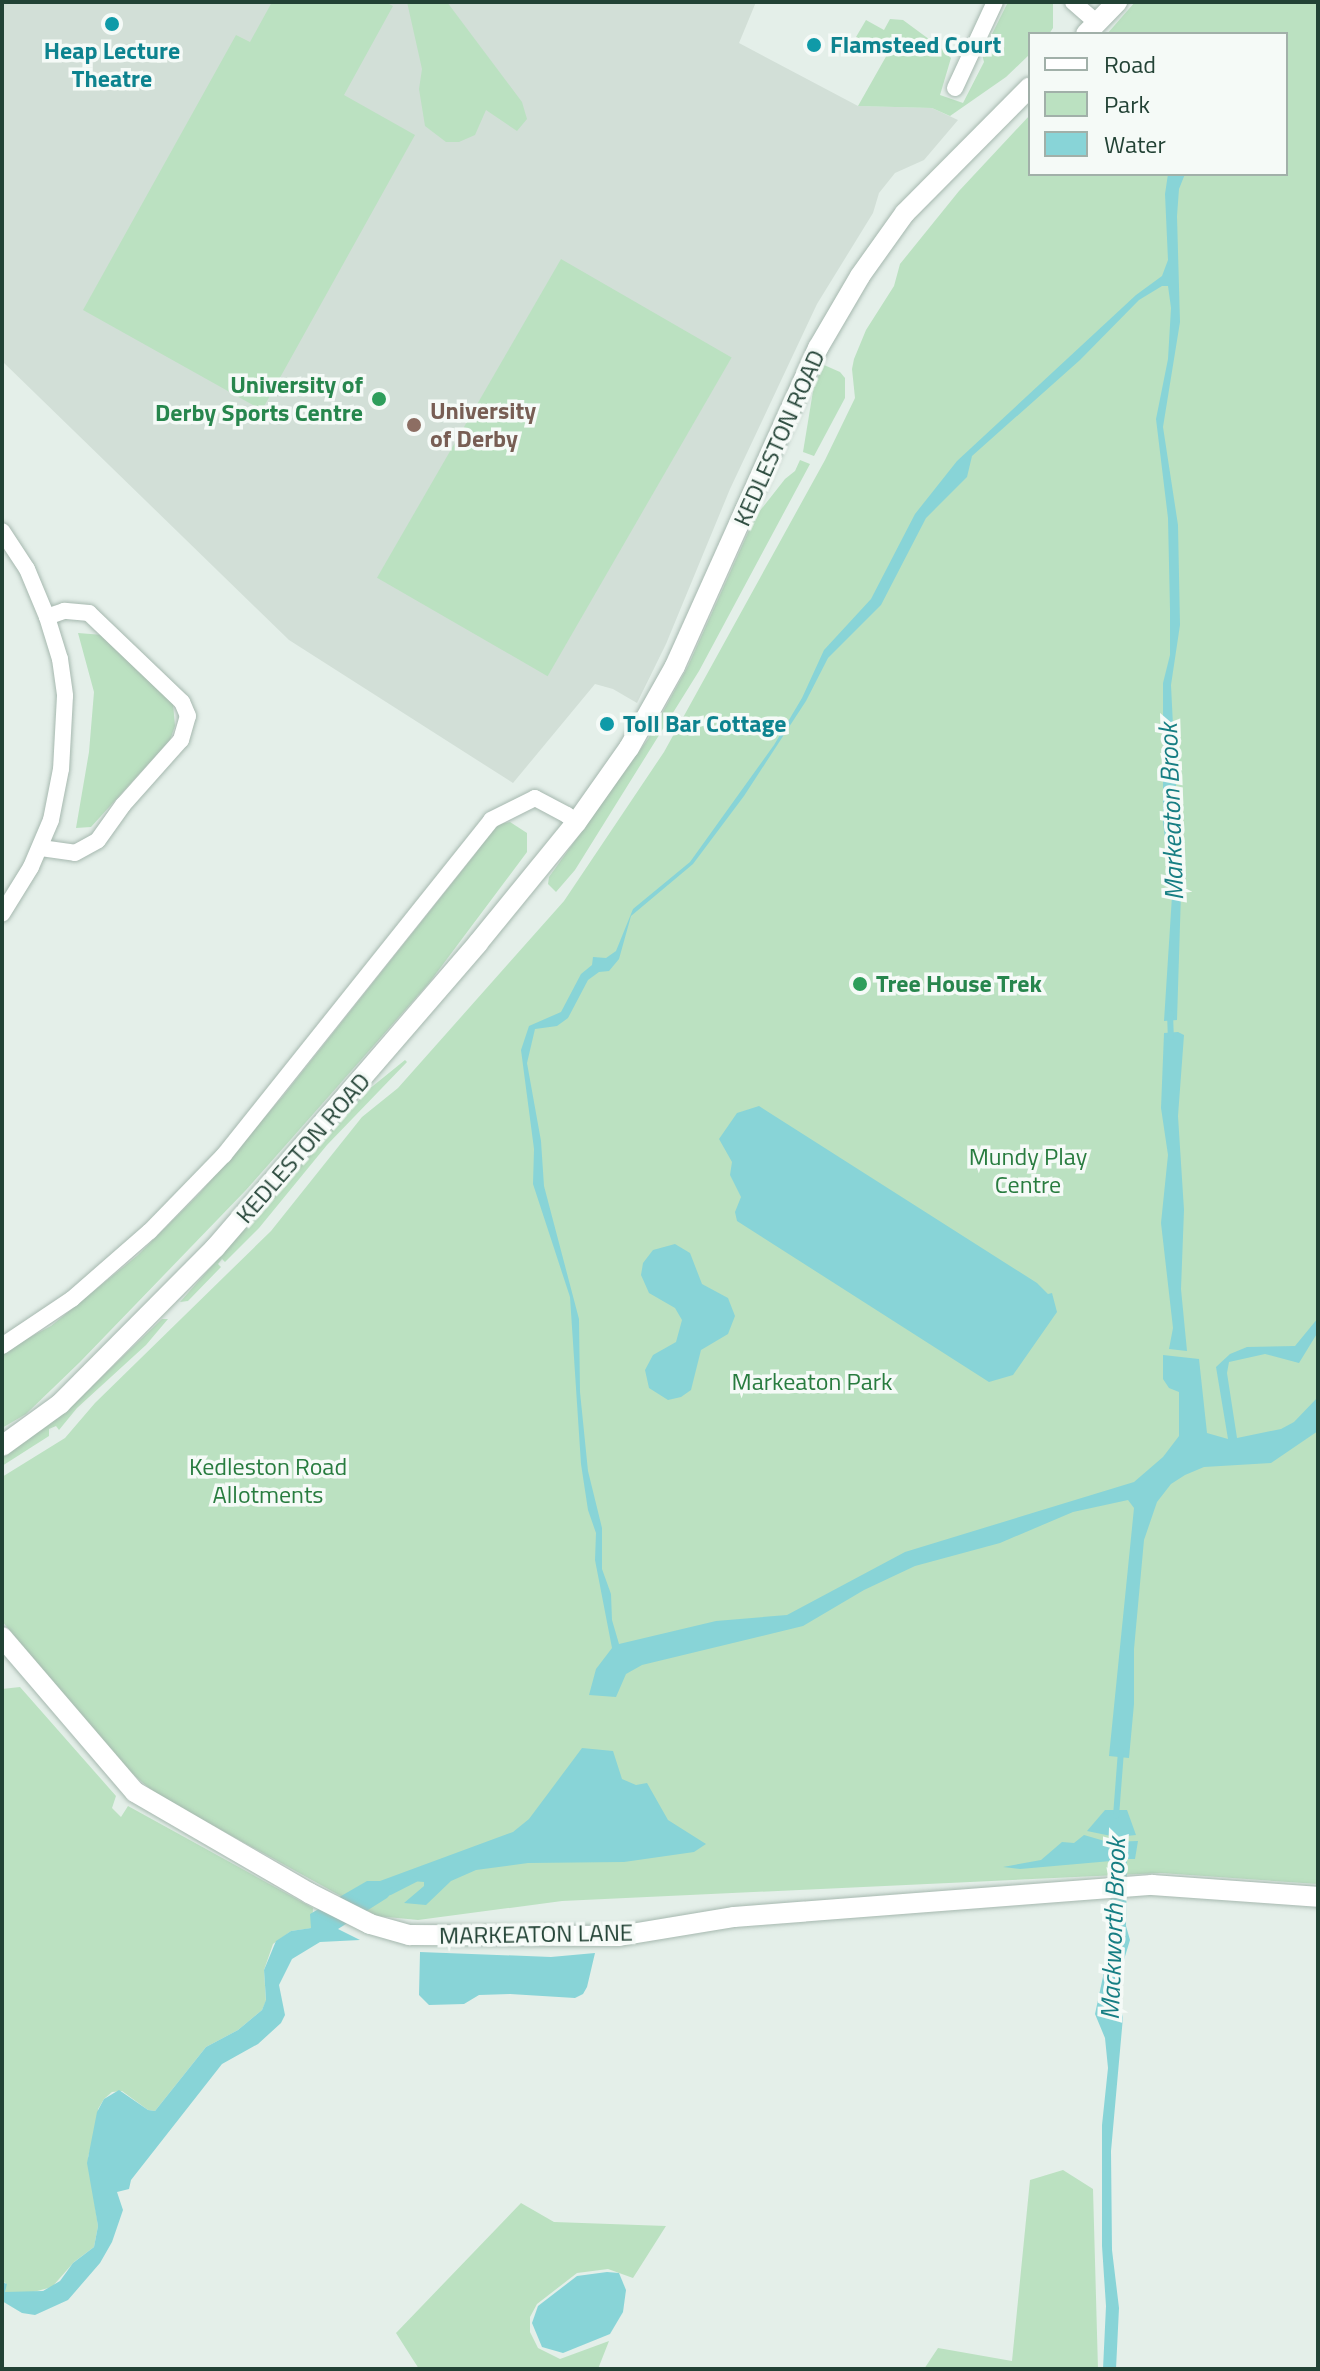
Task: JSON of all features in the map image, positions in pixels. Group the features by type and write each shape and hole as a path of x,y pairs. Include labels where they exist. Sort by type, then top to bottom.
{"street":[{"path":"955,88 995,2"},
{"path":"1073,2 1092,29 1117,2"},
{"name":"KEDLESTON ROAD","path":"2,1446 60,1404 215,1248 438,990 576,823 629,748 680,658 818,348 860,276 905,213 1028,89"},
{"path":"2,531 27,569 47,617 60,659 64,720 56,797 41,848 2,914"},
{"path":"41,848 75,853 98,840 123,805 181,740 188,716 182,702 89,613 64,611 47,617"},
{"path":"2,1346 84,1289 150,1231 224,1155 491,820 535,798 576,823"},
{"name":"MARKEATON LANE","path":"2,1637 135,1792 309,1893 370,1924 409,1935 619,1936 734,1917 917,1901 1097,1892 1152,1885 1318,1897"}],"shaded area":[{"name":"University of Derby","path":"2,2 756,2 739,43 858,106 932,108 958,120 924,160 895,173 879,193 873,213 817,304 730,489 666,644 637,703 613,689 595,684 513,783 289,640 2,361"}],"green space":[{"path":"272,2 385,2 393,6 344,95 415,135 262,410 83,310 236,35 250,42"},
{"path":"407,2 447,2 522,102 527,119 517,131 486,110 475,135 459,142 446,142 425,126 419,89 422,69"},
{"path":"1008,2 1053,2 1050,32 1028,32 1028,56 1006,77 950,116 932,108 858,106 888,53 856,37 866,20 884,30 890,19 903,20 941,48 951,58 940,95 963,103 984,62 982,54"},
{"name":"Markeaton Park","path":"1135,2 1318,2 1318,1884 1161,1873 562,1901 418,1920 377,1916 156,1794 115,1759 2,1621 2,1477 65,1438 95,1403 271,1231 362,1117 398,1088 564,901 664,752 825,460 855,398 854,359 866,330 894,286 900,264 959,191 1028,117 1028,176 1288,176 1288,32 1109,32"},
{"path":"561,259 732,358 548,676 377,578"},
{"path":"824,365 840,372 845,378 845,398 814,456 803,452 814,385"},
{"path":"800,460 810,464 699,671 575,870 556,892 548,884 549,877 648,739 688,666 755,517 795,471"},
{"path":"78,633 103,635 173,704 175,726 170,740 91,827 76,828 89,752 94,692"},
{"path":"510,822 527,833 527,852 429,983 246,1190 80,1362 26,1414 2,1428 2,1352 51,1326 138,1255 199,1194 283,1096 476,853 494,825"},
{"path":"405,1060 407,1062 327,1145 259,1228 225,1262 222,1259 218,1264 221,1267 188,1301 180,1302 368,1090"},
{"path":"162,1319 168,1319 146,1345 77,1408 59,1430 56,1426 49,1429 49,1436 2,1466 2,1456 70,1407"},
{"path":"20,1687 116,1796 112,1808 121,1817 128,1806 313,1908 312,1928 291,1931 273,1944 264,1970 266,2001 262,2010 238,2030 206,2047 155,2111 148,2110 122,2091 112,2092 104,2099 98,2109 98,2125 88,2157 98,2226 94,2247 74,2262 52,2287 26,2294 5,2292 6,2283 2,2282 2,1689"},
{"path":"1063,2170 1093,2189 1098,2369 924,2369 938,2348 1012,2361 1030,2180"},
{"path":"521,2203 554,2222 666,2226 633,2278 608,2269 577,2273 537,2304 530,2317 530,2332 538,2348 560,2359 609,2341 598,2369 419,2369 396,2333"}],"water":[{"path":"1168,176 1184,176 1179,189 1177,216 1180,322 1163,427 1178,525 1180,625 1171,685 1176,786 1173,848 1181,893 1177,1020 1164,1021 1172,896 1163,822 1163,683 1170,655 1170,610 1168,518 1156,419 1168,359 1171,308 1168,286 1162,286 1139,300 1080,360 972,456 967,477 926,518 881,605 828,658 806,701 744,796 693,864 631,916 619,959 609,971 599,972 588,980 568,1018 557,1026 535,1029 527,1063 541,1141 544,1186 579,1319 580,1392 588,1471 602,1528 602,1569 611,1594 612,1620 619,1644 716,1621 787,1615 905,1552 1134,1482 1163,1457 1179,1436 1179,1392 1169,1388 1163,1379 1163,1355 1199,1359 1207,1433 1228,1439 1216,1367 1230,1354 1247,1347 1295,1346 1318,1318 1318,1332 1299,1363 1265,1354 1229,1362 1227,1373 1237,1438 1281,1429 1294,1422 1318,1397 1318,1431 1271,1463 1204,1467 1185,1475 1171,1484 1157,1502 1144,1540 1134,1649 1134,1704 1129,1758 1109,1756 1134,1508 1128,1500 1073,1512 1000,1543 915,1566 864,1590 803,1626 642,1665 626,1674 616,1697 589,1695 596,1669 612,1648 595,1560 596,1533 588,1510 581,1464 570,1297 533,1184 534,1149 521,1050 529,1026 561,1012 581,974 592,965 593,957 606,958 616,951 633,909 690,862 774,745 802,698 824,650 871,599 915,514 957,461 1136,295 1162,276 1168,260 1165,194"},
{"path":"1164,1033 1184,1035 1178,1116 1184,1210 1181,1289 1187,1351 1169,1349 1173,1328 1161,1223 1168,1155 1161,1108"},
{"path":"759,1106 1037,1283 1048,1294 1052,1293 1057,1312 1013,1375 989,1382 737,1221 735,1212 741,1197 730,1175 732,1162 719,1139 737,1113"},
{"path":"675,1244 690,1253 702,1284 728,1298 735,1316 728,1334 701,1350 691,1390 681,1397 668,1400 649,1388 645,1370 653,1355 676,1342 682,1320 675,1308 649,1293 641,1275 643,1263 653,1250"},
{"path":"582,1748 613,1751 622,1779 636,1785 647,1783 668,1820 706,1844 694,1852 624,1862 528,1863 476,1870 451,1881 426,1905 404,1903 424,1886 424,1882 412,1881 398,1886 387,1898 338,1929 360,1940 320,1942 292,1959 279,1985 285,2015 281,2023 258,2044 222,2064 131,2180 129,2189 117,2192 123,2210 112,2242 100,2263 68,2300 35,2315 22,2313 2,2301 2,2282 7,2284 5,2292 43,2291 60,2281 73,2263 94,2247 98,2226 87,2163 97,2112 104,2099 119,2090 148,2110 155,2111 206,2047 238,2030 262,2010 266,2000 264,1970 276,1941 291,1931 311,1928 310,1914 367,1881 380,1881 513,1832 529,1819"},
{"path":"1105,1810 1127,1810 1136,1835 1116,1837 1087,1831"},
{"path":"1084,1835 1108,1842 1138,1841 1135,1859 1127,1859 1126,1926 1130,1940 1115,1989 1123,2017 1111,2151 1112,2250 1119,2308 1116,2369 1103,2369 1106,2306 1102,2246 1102,2125 1108,2068 1105,2038 1095,2014 1110,1944 1111,1861 1020,1869 1003,1867 1041,1860 1062,1842 1074,1843"},
{"path":"420,1952 551,1957 595,1953 587,1987 583,1994 575,1998 479,1995 464,2004 429,2005 419,1995"},
{"path":"619,2273 626,2290 623,2312 610,2334 563,2353 542,2347 532,2323 538,2306 577,2276"}],"waterway":[{"name":"Markeaton Brook","path":"1170,1013 1171,1037"},
{"name":"Mackworth Brook","path":"1116,1816 1121,1751"},
{"path":"390,1892 415,1879"}],"place":[{"name":"Heap Lecture Theatre","path":"112,24"},
{"name":"Flamsteed Court","path":"814,45"},
{"name":"University of Derby Sports Centre","path":"379,399"},
{"name":"University of Derby","path":"414,425"},
{"name":"Toll Bar Cottage","path":"607,724"},
{"name":"Tree House Trek","path":"860,984"}],"park label":[{"name":"Mundy Play Centre","path":"1028,1171"},
{"name":"Kedleston Road Allotments","path":"268,1481"}]}
